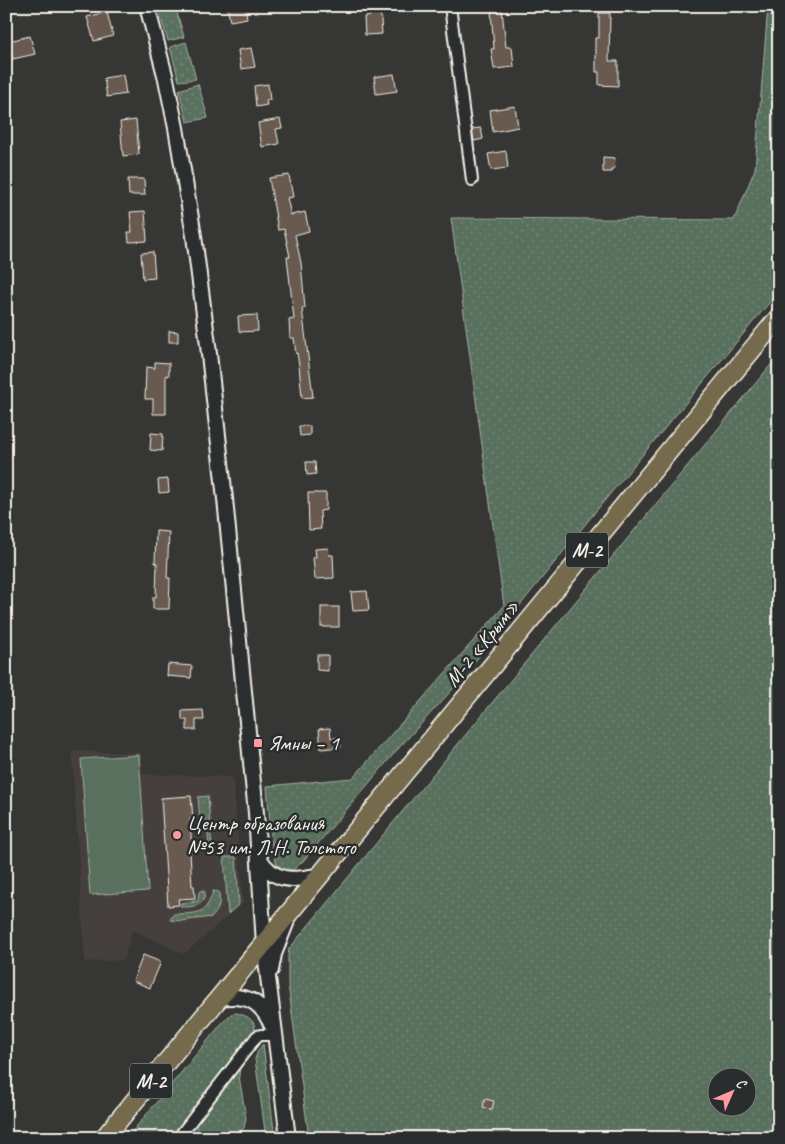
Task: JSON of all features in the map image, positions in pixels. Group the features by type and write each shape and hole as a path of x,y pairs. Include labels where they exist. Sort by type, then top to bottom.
{"highway":[{"name":"М-2 «Крым»","path":"219,998 779,317"},
{"name":"М-2","path":"104,1138 219,998"}],"main road":[{"path":"146,6 172,106 194,236 224,480 256,813 264,945 288,1138"},
{"path":"259,858 267,869 280,878 299,879 321,875"},
{"path":"269,985 274,954 290,912"},
{"path":"219,998 236,996 255,1002 266,1014 276,1035"}],"street":[{"path":"450,6 472,180"},
{"path":"178,1138 257,1036 261,1034 276,1035"}],"shaded area":[{"path":"72,751 141,753 142,774 233,777 243,903 184,954 132,930 124,960 85,962"}],"green space":[{"path":"157,6 175,6 184,37 168,41"},
{"path":"768,6 779,6 779,291 600,506 451,691 397,750 304,860 293,870 277,865 272,848 267,786 353,778 504,606 451,218 734,220 755,169"},
{"path":"186,42 196,79 179,81 170,47"},
{"path":"198,84 208,118 187,122 179,90"},
{"path":"779,355 779,1138 309,1138 288,984 289,949"},
{"path":"139,755 148,891 90,895 81,759"},
{"path":"208,796 212,848 209,848 207,820 200,820 198,797"},
{"path":"224,857 236,857 239,904 228,914"},
{"path":"202,890 205,892 203,901 197,905 181,907 181,903 198,901 199,892"},
{"path":"213,891 219,892 219,903 217,911 212,917 181,921 170,920 174,914 195,913 204,909"},
{"path":"236,1013 248,1018 255,1025 253,1033 243,1042 239,1076 246,1118 244,1128 233,1138 127,1138 223,1022 231,1014"},
{"path":"263,1044 275,1138 266,1138 255,1059"}],"building":[{"path":"227,6 245,6 247,18 230,21"},
{"path":"369,6 380,6 382,34 365,35 364,17 370,16"},
{"path":"502,10 506,47 512,47 514,67 494,69 491,49 494,49 491,11"},
{"path":"107,12 113,36 94,41 87,17"},
{"path":"599,13 610,13 609,61 618,61 618,86 599,85 599,72 596,72 595,38 599,38"},
{"path":"30,36 35,54 13,59 9,41"},
{"path":"251,48 255,67 241,69 238,50"},
{"path":"394,74 397,91 376,94 374,77"},
{"path":"123,75 126,94 107,97 104,78"},
{"path":"268,84 270,100 266,100 267,105 256,107 254,86"},
{"path":"515,106 518,127 493,132 490,110"},
{"path":"280,119 282,128 276,129 279,144 262,147 258,123"},
{"path":"136,120 139,154 123,156 120,122"},
{"path":"481,128 483,139 474,141 472,129"},
{"path":"506,151 508,168 491,170 488,154"},
{"path":"603,157 615,158 612,172 603,172"},
{"path":"289,175 293,197 287,198 291,215 305,212 309,231 295,235 301,263 305,308 302,308 313,397 302,398 294,338 290,338 289,320 294,319 287,257 290,257 284,229 278,230 269,178"},
{"path":"128,179 144,179 145,195 129,195"},
{"path":"145,211 147,241 129,242 128,232 132,232 130,212"},
{"path":"153,252 155,278 143,279 141,253"},
{"path":"257,315 258,331 239,332 238,316"},
{"path":"169,331 178,332 178,342 169,342"},
{"path":"155,362 169,363 169,376 166,375 166,414 153,414 153,399 145,399 146,367 155,368"},
{"path":"299,426 310,426 310,435 300,436"},
{"path":"151,433 163,434 162,451 150,450"},
{"path":"306,462 315,462 316,474 307,475"},
{"path":"168,479 169,492 159,493 158,480"},
{"path":"308,493 326,493 326,510 320,511 321,529 309,530"},
{"path":"156,531 169,532 167,578 170,578 169,609 153,609 153,597 156,597"},
{"path":"328,548 329,555 333,555 334,578 315,579 313,557 316,557 315,549"},
{"path":"367,591 369,610 353,611 351,592"},
{"path":"321,607 339,607 339,627 321,627"},
{"path":"317,655 328,655 328,671 317,670"},
{"path":"168,664 192,666 191,678 167,676"},
{"path":"203,710 204,720 196,720 196,730 187,730 187,720 182,720 182,711"},
{"path":"330,728 331,738 340,737 341,747 321,749 319,729"},
{"name":"Центр образования №53 им. Л.Н. Толстого","path":"191,796 193,819 190,819 192,851 190,852 192,886 194,886 195,898 178,899 179,905 168,906 161,798"},
{"path":"143,955 161,962 150,988 133,981"},
{"path":"485,1099 494,1101 492,1110 483,1107"}],"place":[{"name":"Ямны – 1","path":"258,743"},
{"name":"Центр образования №53 им. Л.Н. Толстого","path":"177,835"}]}
